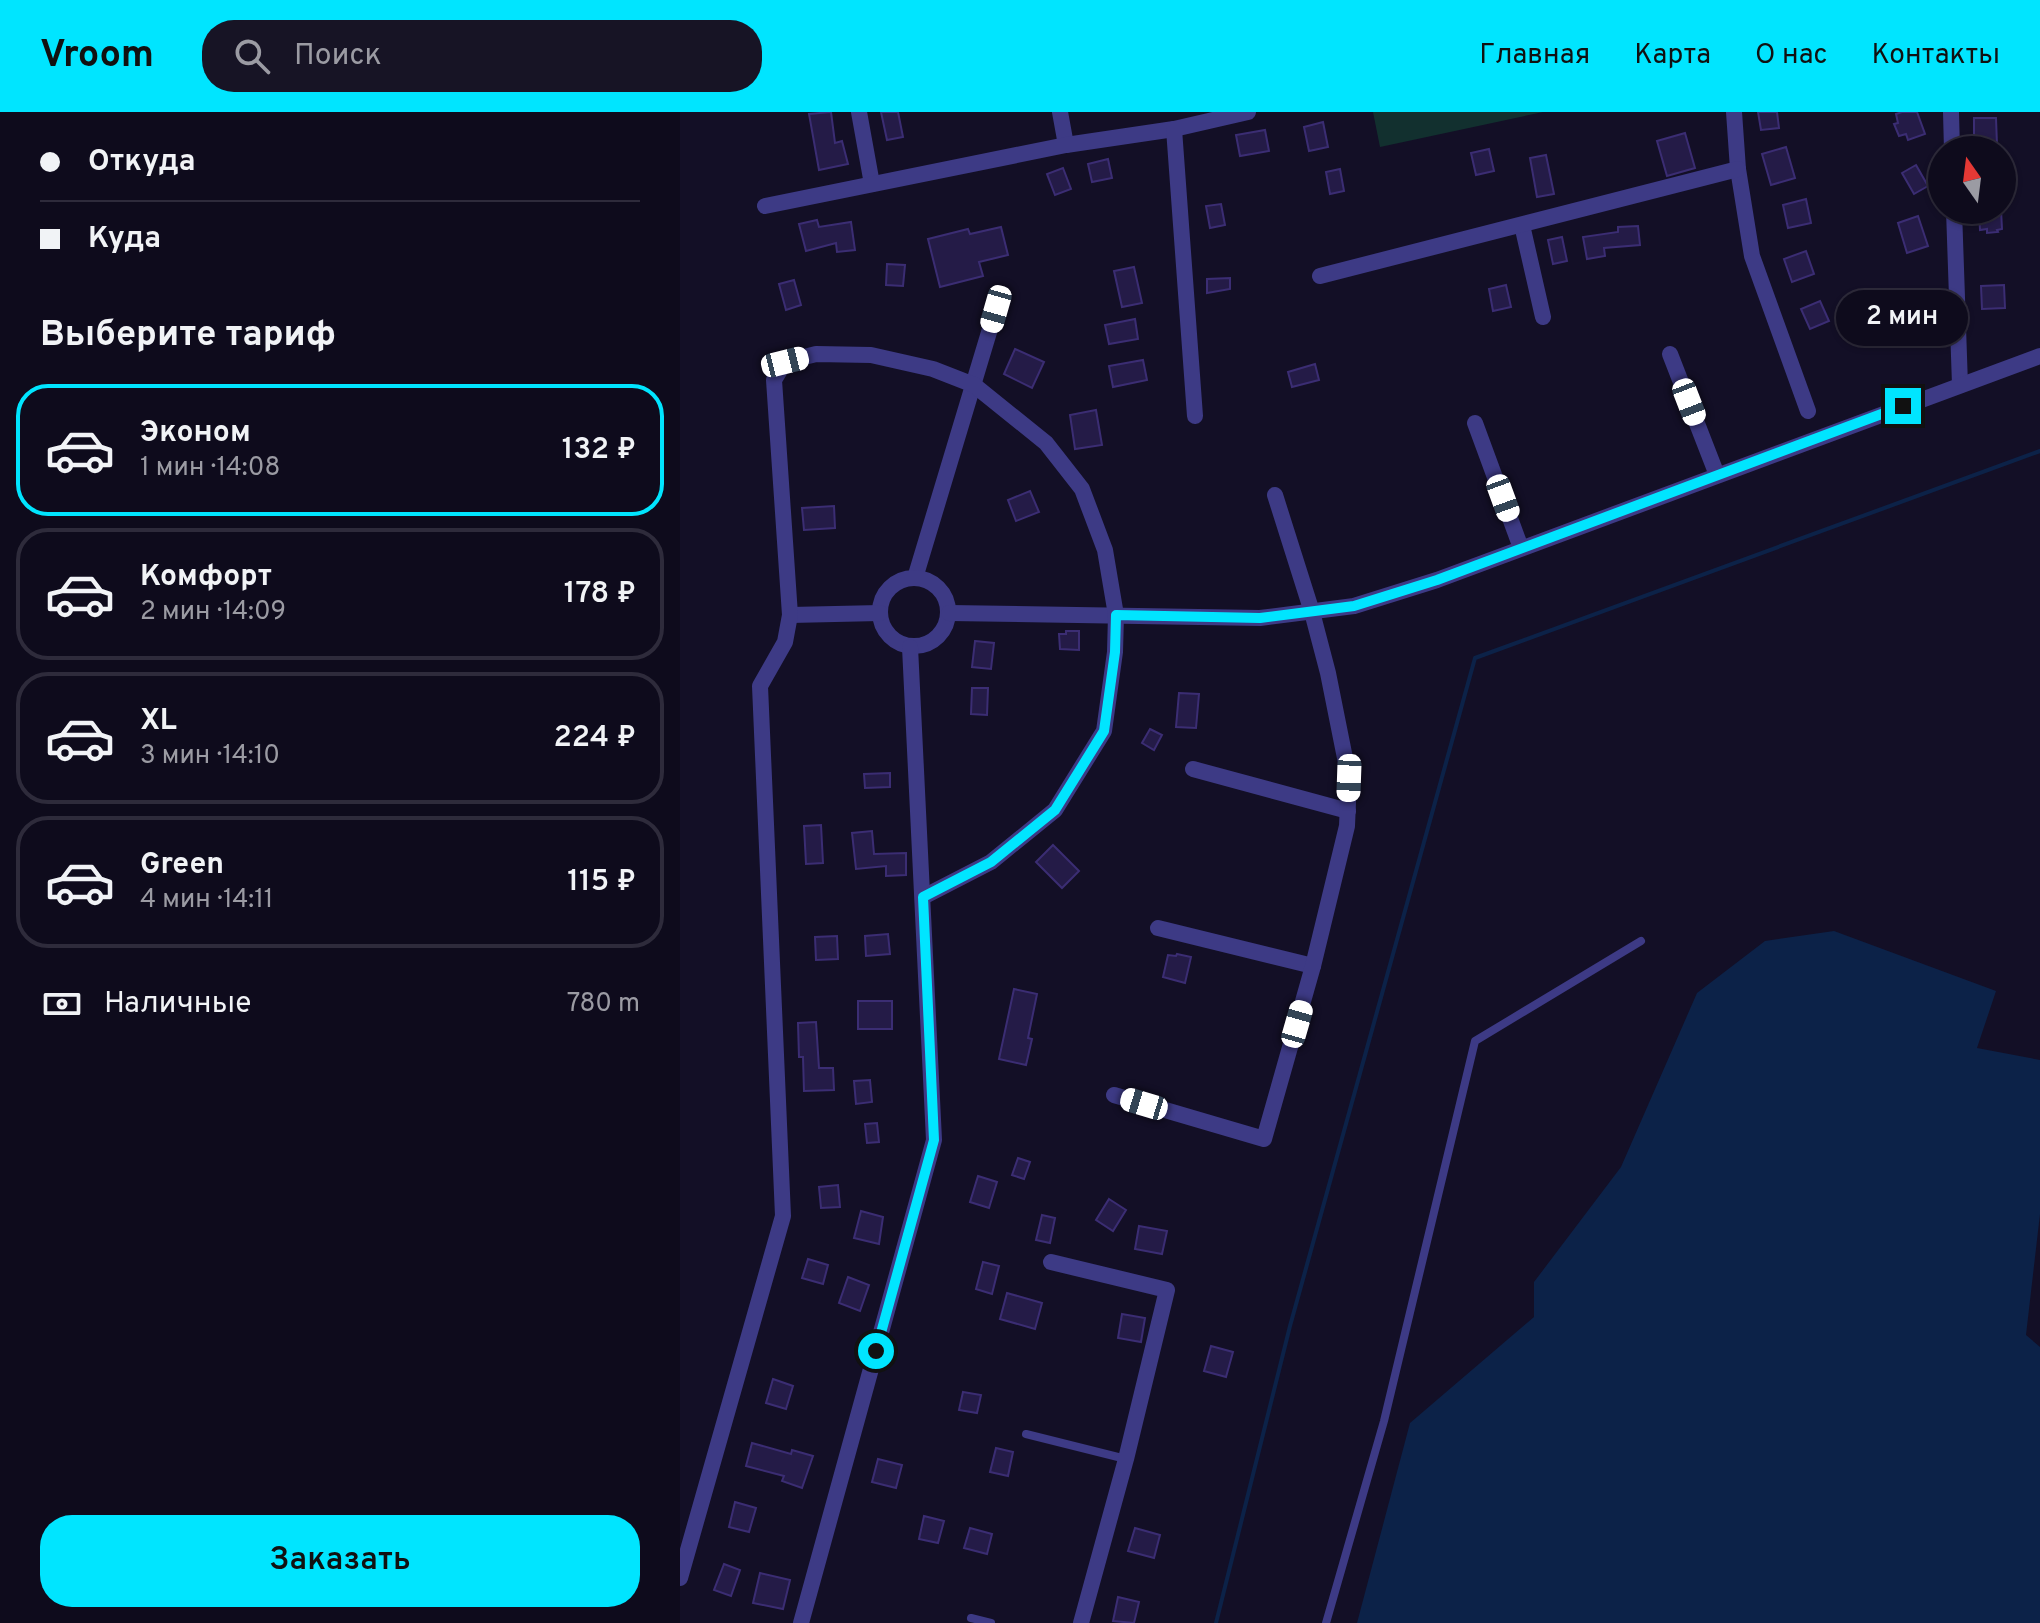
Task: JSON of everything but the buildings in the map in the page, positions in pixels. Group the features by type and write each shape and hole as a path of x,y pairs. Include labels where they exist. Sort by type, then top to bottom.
{"street":[{"path":"859,112 872,184"},
{"path":"1060,112 1066,145"},
{"path":"765,206 1066,145 1174,129 1248,112"},
{"path":"1734,112 1738,169 1752,256 1808,411"},
{"path":"1951,112 1952,136"},
{"path":"1174,129 1195,416"},
{"path":"1320,276 1738,169"},
{"path":"1954,224 1960,385"},
{"path":"1522,225 1543,317"},
{"path":"915,578 996,309"},
{"path":"680,1578 783,1216 760,686 785,642 790,615 774,380 785,362 816,354 871,355 933,369 974,385 1046,443 1082,489 1105,550 1116,615 1115,652 1104,731 1055,810 991,862 923,897"},
{"path":"1670,354 1717,475"},
{"path":"949,613 1260,618 1354,606 1437,580 2040,356"},
{"path":"1475,423 1521,548"},
{"path":"1114,1095 1264,1139 1313,966 1347,826 1349,778 1328,673 1275,495"},
{"path":"915,578 932,583 944,596 949,613 943,631 936,638 929,644 910,647 888,635 880,613 885,595 898,583 915,578"},
{"path":"790,615 880,613"},
{"path":"801,1623 934,1140 910,647"},
{"path":"1193,769 1348,811"},
{"path":"1158,928 1313,966"},
{"path":"1051,1262 1167,1290 1126,1459 1081,1623"}],"lane":[{"path":"1326,1623 1384,1421 1475,1041 1641,941"},
{"path":"1026,1434 1126,1459"},
{"path":"971,1618 991,1623"}],"green space":[{"path":"1373,112 1543,112 1380,147"}],"water":[{"path":"1834,931 1996,991 1977,1048 2040,1060 2040,1214 2026,1335 2040,1347 2040,1623 1357,1623 1410,1423 1534,1317 1534,1282 1621,1167 1697,993 1765,941"}],"waterway":[{"path":"1216,1623 1290,1326 1475,658 2040,451"}],"route":[{"path":"876,1351 934,1140 923,897 991,862 1055,810 1104,731 1115,652 1116,615 1260,618 1354,606 1437,580 1903,406"}]}
